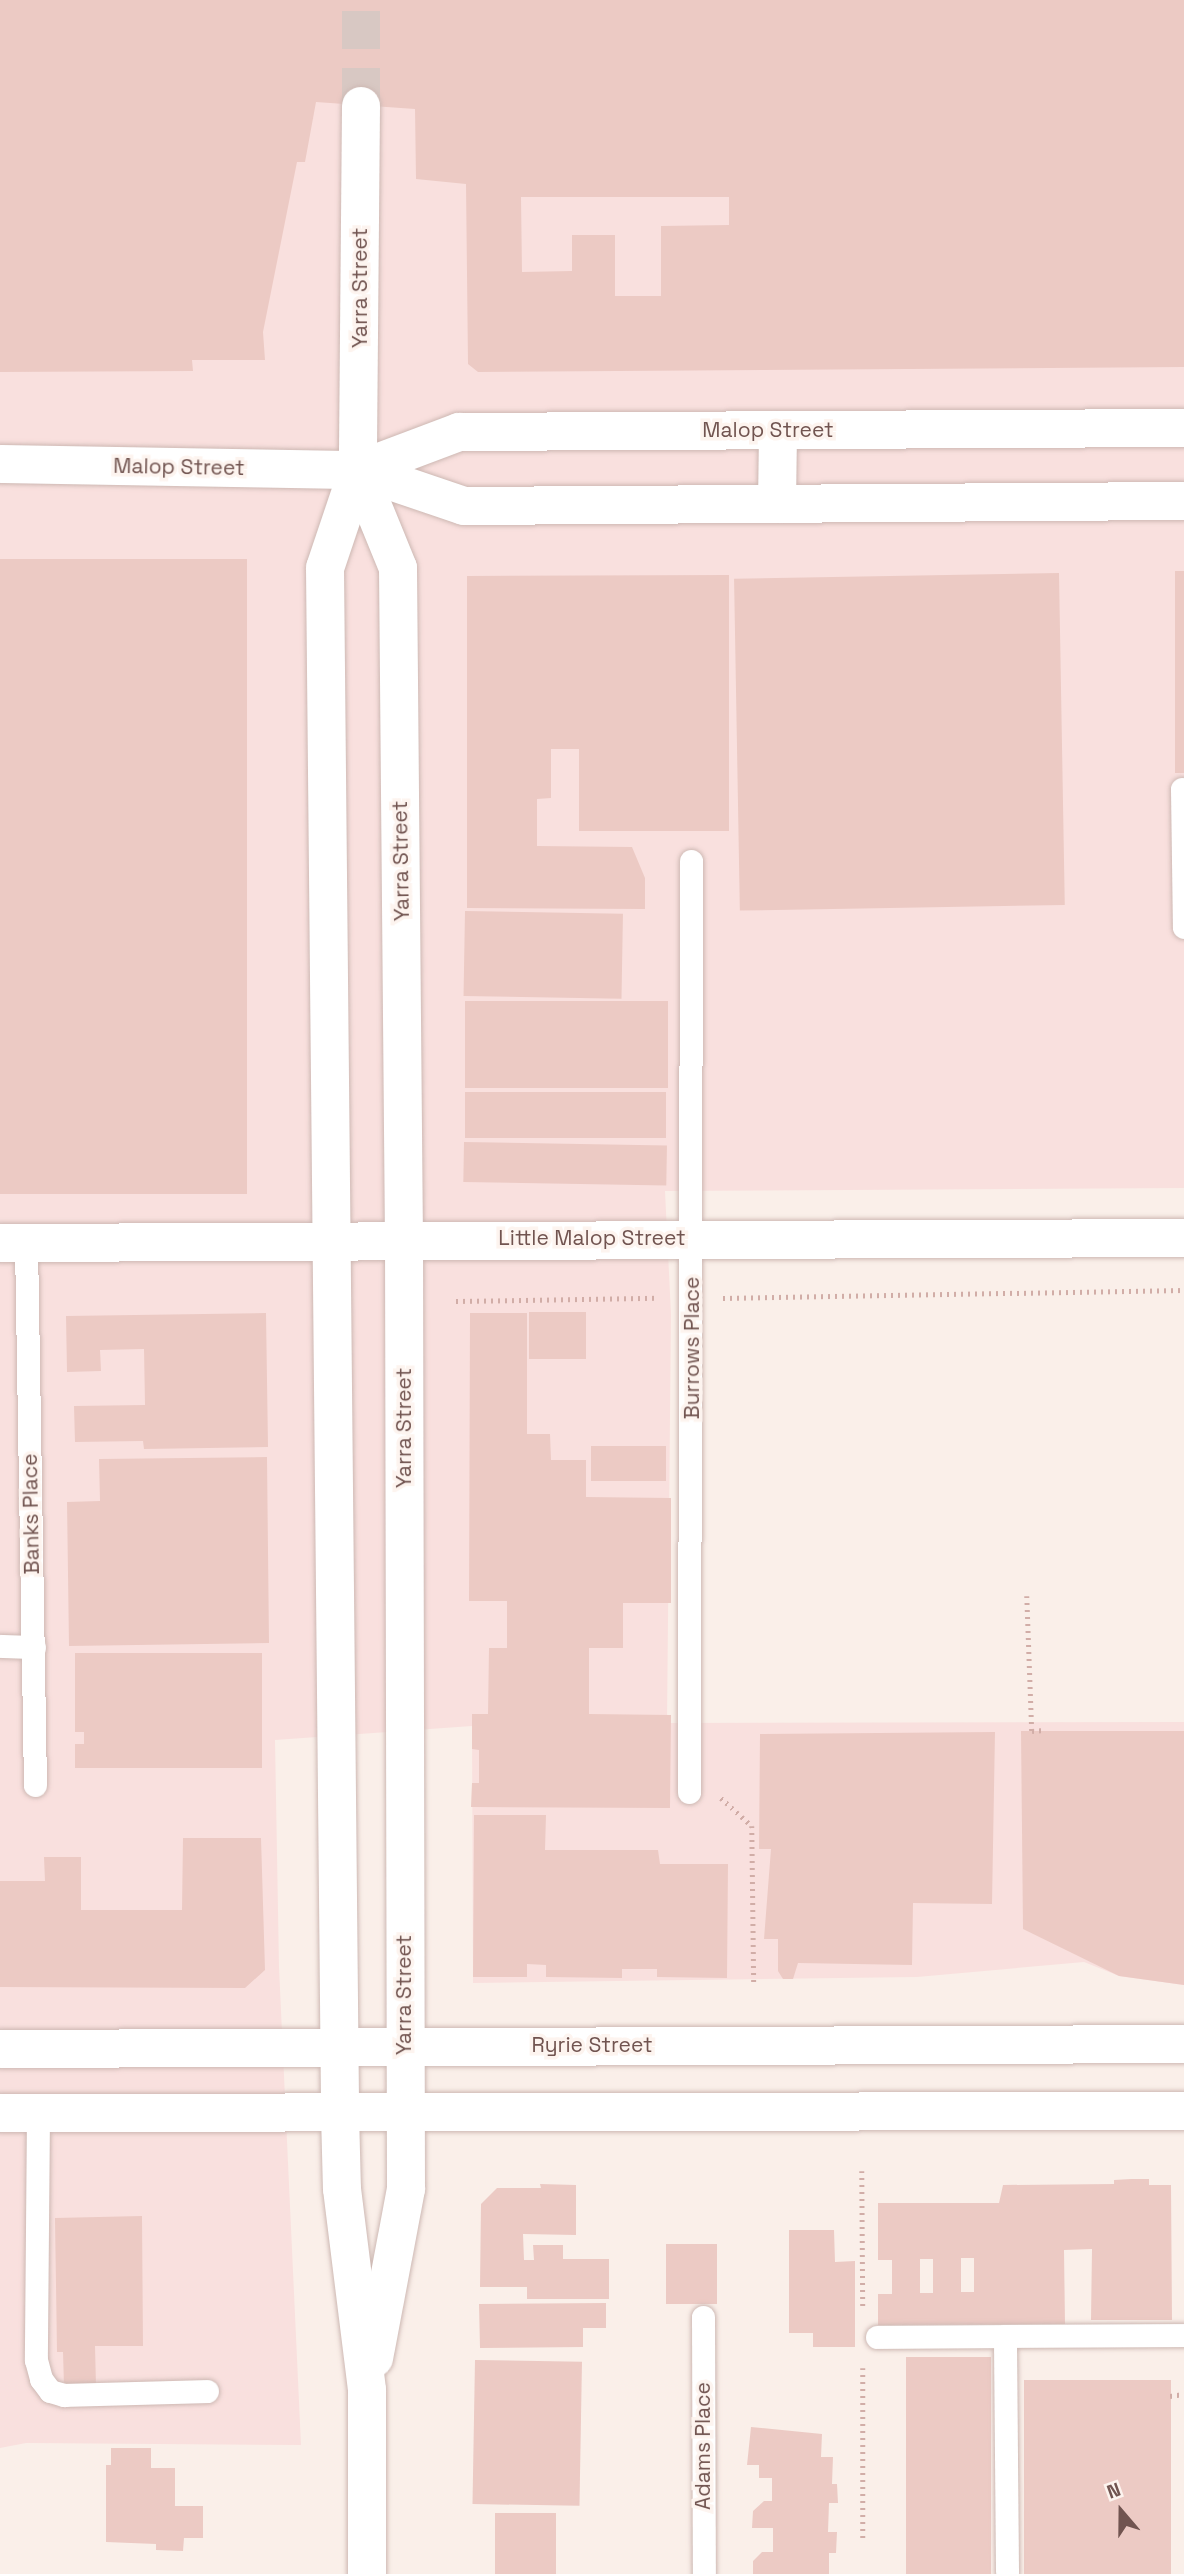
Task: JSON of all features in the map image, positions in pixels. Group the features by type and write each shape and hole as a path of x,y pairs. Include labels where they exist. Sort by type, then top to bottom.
{"street":[{"name":"Yarra Street","path":"361,106 358,470 325,568 335,1238 340,2114 342,2189 367,2390 367,2574"},
{"name":"Malop Street","path":"358,470 459,432 1184,428"},
{"path":"777,504 778,430"},
{"name":"Malop Street","path":"0,464 358,470 464,506 1184,501"},
{"name":"Yarra Street","path":"358,470 398,568 404,1239 406,2189 367,2390"},
{"name":"Little Malop Street","path":"13,1243 335,1238 1184,1237"},
{"name":"Ryrie Street","path":"0,2049 340,2045 1184,2044"},
{"path":"0,2113 1184,2111"}],"lane":[{"path":"1182,789 1184,927"},
{"name":"Burrows Place","path":"689,1792 691,861"},
{"name":"Banks Place","path":"13,1243 34,1647 35,1785"},
{"path":"0,1646 34,1647"},
{"path":"38,2113 36,2360 41,2379 50,2391 64,2395 207,2391"},
{"name":"Adams Place","path":"703,2317 704,2574"},
{"path":"877,2337 1184,2335"},
{"path":"1005,2336 1007,2571"}],"path":[{"path":"456,1301 1184,1290"},
{"path":"1027,1597 1032,1731 1044,1730"},
{"path":"689,1792 726,1798 752,1826 754,1985"},
{"path":"1170,2396 1184,2394"}],"shaded area":[{"path":"0,0 1184,0 1184,1188 665,1191 671,1314 667,1723 1184,1722 1184,1985 1119,1976 1084,1962 917,1977 473,1983 472,1726 275,1740 279,1967 301,2445 26,2443 0,2448"}],"building":[{"path":"0,0 1184,0 1184,367 478,372 468,364 466,184 416,179 415,109 316,102 305,162 297,162 263,332 265,360 192,360 193,371 0,372","holes":["521,197 729,197 729,225 661,226 661,296 615,296 615,235 572,235 572,271 522,272"]},
{"path":"0,559 247,559 247,1194 0,1194"},
{"path":"1175,571 1184,571 1184,773 1175,773"},
{"path":"1059,573 1065,905 740,911 734,579"},
{"path":"729,575 729,831 579,831 579,749 551,749 551,798 537,799 537,846 632,847 645,878 645,909 467,908 467,576"},
{"path":"465,911 623,914 621,999 464,996"},
{"path":"465,1001 668,1001 668,1088 465,1088"},
{"path":"465,1092 666,1092 666,1138 465,1138"},
{"path":"464,1142 667,1146 666,1186 463,1182"},
{"path":"529,1312 586,1312 586,1359 529,1359"},
{"path":"266,1313 268,1447 144,1449 143,1441 75,1442 74,1406 145,1405 144,1349 100,1350 101,1371 67,1372 66,1316"},
{"path":"470,1313 527,1313 527,1434 550,1434 551,1460 586,1460 586,1497 671,1498 671,1603 623,1603 623,1648 589,1648 589,1714 671,1715 670,1808 471,1807 472,1783 479,1783 479,1750 472,1749 472,1714 488,1714 489,1648 507,1648 507,1601 469,1601"},
{"path":"591,1446 666,1446 666,1481 591,1481"},
{"path":"267,1457 269,1643 69,1646 67,1502 100,1501 99,1459"},
{"path":"75,1653 262,1653 262,1768 75,1768 75,1744 84,1744 84,1732 75,1732"},
{"path":"1021,1731 1184,1731 1184,1985 1119,1976 1023,1929"},
{"path":"995,1732 992,1904 913,1903 912,1965 798,1963 793,1979 783,1979 778,1971 778,1939 764,1939 771,1849 759,1849 760,1734"},
{"path":"474,1815 546,1815 545,1850 658,1850 660,1864 728,1864 727,1978 657,1977 657,1969 622,1969 622,1978 546,1977 546,1965 527,1964 527,1977 473,1977"},
{"path":"183,1838 261,1838 265,1970 245,1988 0,1987 0,1881 45,1881 44,1857 81,1857 81,1910 182,1910"},
{"path":"1149,2179 1149,2185 1171,2185 1172,2320 1091,2320 1092,2249 1064,2250 1065,2324 878,2325 878,2294 892,2294 892,2260 878,2260 878,2203 999,2203 1003,2185 1114,2184 1114,2180","holes":["961,2258 974,2258 974,2292 961,2292","920,2259 933,2259 933,2293 920,2293"]},
{"path":"540,2184 576,2185 576,2235 523,2234 524,2260 534,2260 533,2245 563,2245 563,2259 609,2259 609,2299 527,2299 527,2287 480,2287 481,2204 497,2188 541,2188"},
{"path":"142,2216 143,2346 95,2346 96,2386 64,2386 63,2352 57,2352 55,2218"},
{"path":"789,2230 834,2230 835,2262 855,2261 855,2347 813,2347 813,2333 789,2333"},
{"path":"666,2244 717,2244 717,2304 666,2304"},
{"path":"606,2303 606,2328 583,2328 583,2347 480,2348 479,2304"},
{"path":"906,2357 991,2357 991,2574 906,2574"},
{"path":"475,2360 582,2362 579,2506 472,2504"},
{"path":"1024,2380 1171,2380 1171,2574 1024,2574"},
{"path":"751,2427 822,2434 821,2457 833,2457 832,2484 837,2484 838,2503 829,2503 828,2532 837,2532 836,2553 829,2553 829,2574 753,2574 753,2561 762,2552 773,2552 773,2528 752,2528 753,2511 764,2501 772,2501 772,2478 759,2478 759,2465 747,2465"},
{"path":"111,2448 151,2448 151,2468 175,2468 175,2506 203,2506 203,2538 184,2538 183,2551 156,2550 156,2544 106,2542 106,2465 111,2465"},
{"path":"495,2513 556,2513 556,2574 495,2574"}],"tunnel":[{"path":"361,0 361,106"}]}
